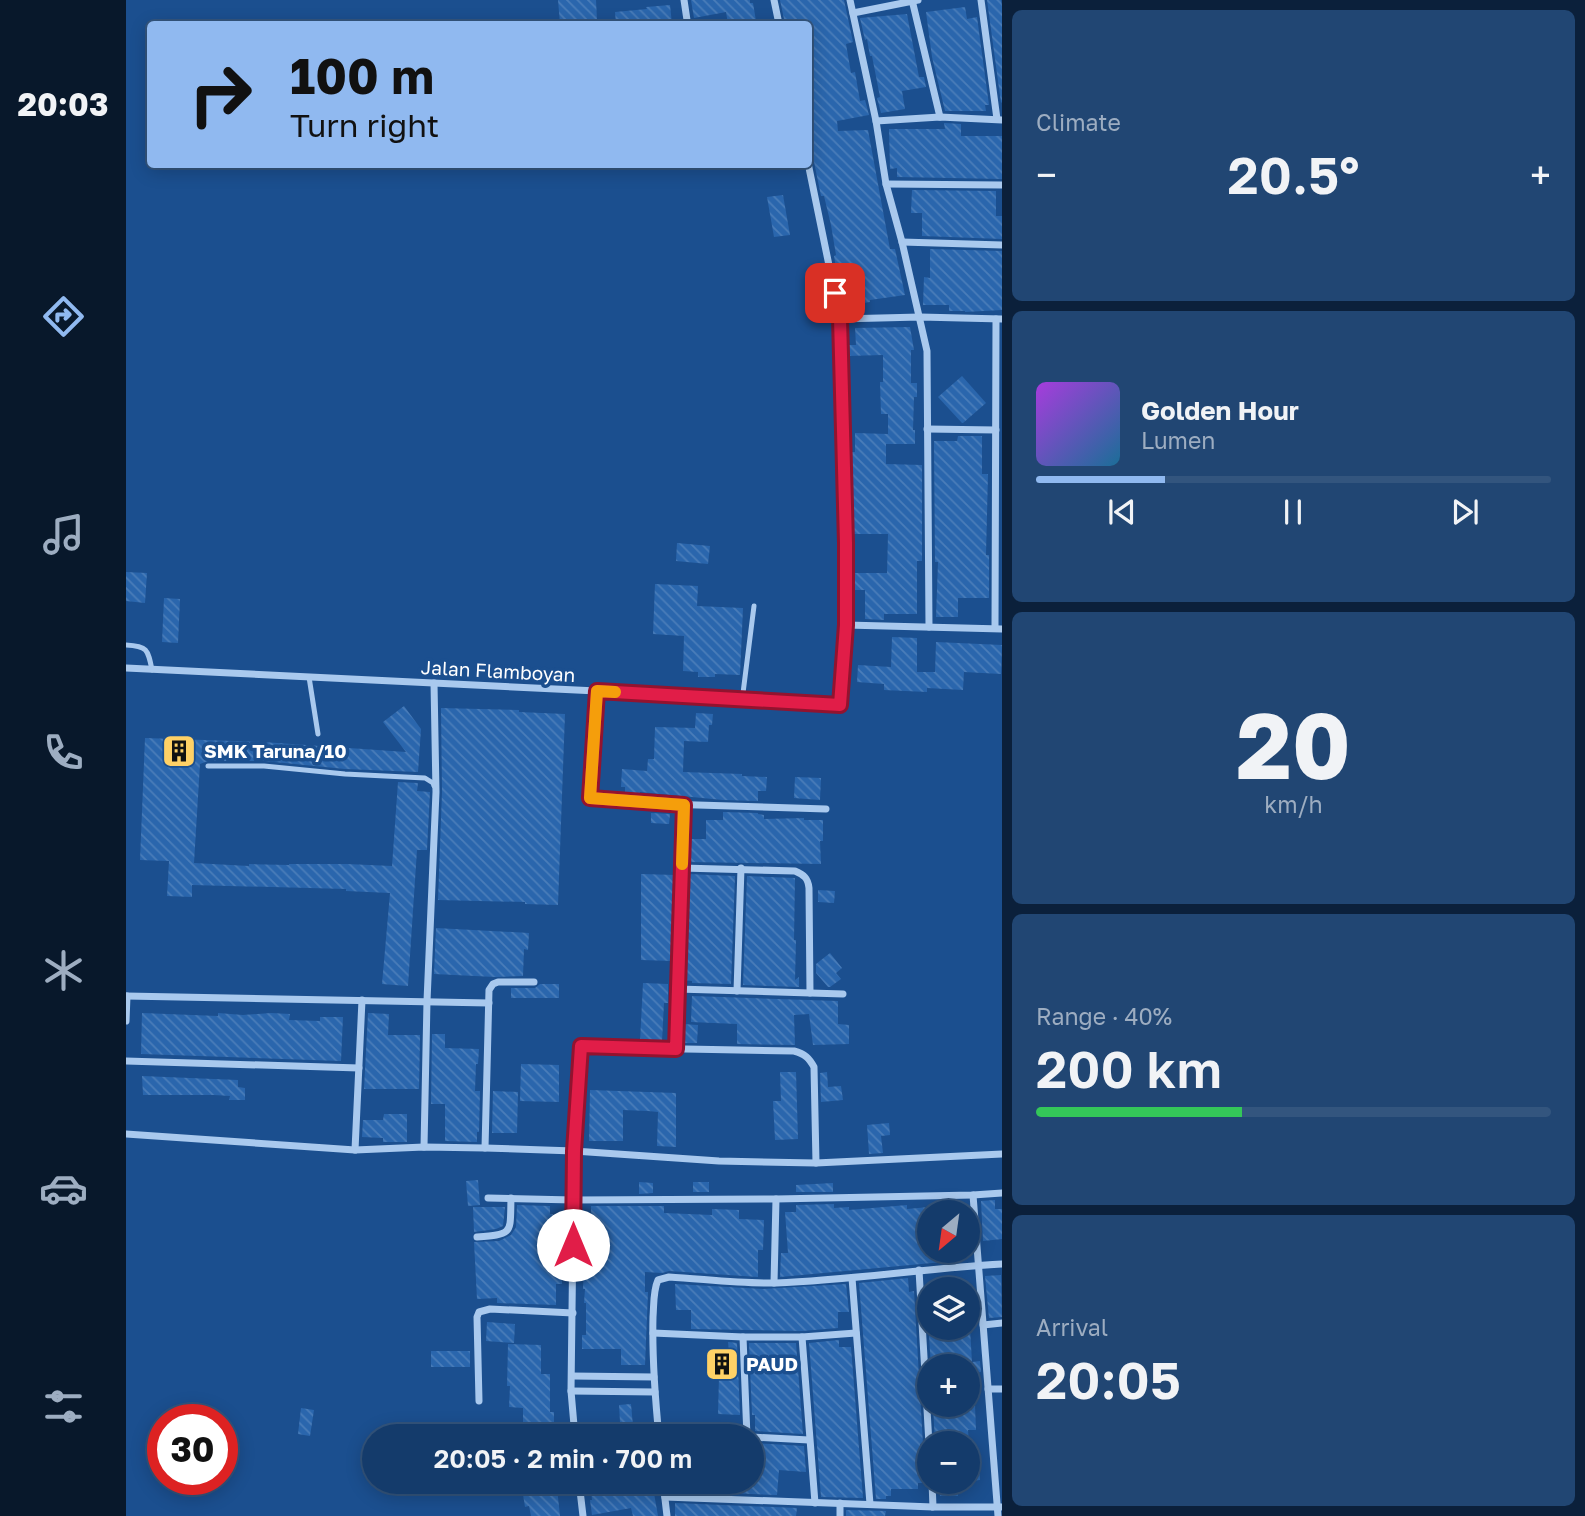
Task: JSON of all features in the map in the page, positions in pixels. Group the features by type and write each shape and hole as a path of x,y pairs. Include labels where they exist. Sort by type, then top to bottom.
{"street":[{"path":"684,0 687,20"},
{"path":"774,0 778,21"},
{"path":"850,0 876,121 886,184 927,351 929,627"},
{"path":"853,13 914,0 940,117"},
{"path":"876,121 940,117 1000,120 981,0"},
{"path":"809,168 840,318 846,625 999,628 996,430 999,319 840,318"},
{"path":"886,184 1002,185"},
{"path":"902,242 1002,245"},
{"path":"927,429 996,430"},
{"name":"Jalan Flamboyan","path":"126,668 840,705 846,625"},
{"path":"424,1147 436,792 434,683"},
{"path":"597,691 590,798 684,805 826,809"},
{"path":"676,1049 684,805"},
{"path":"682,868 741,868 801,873 808,880 810,993"},
{"path":"737,991 741,868"},
{"path":"485,1148 489,990 498,982 534,982"},
{"path":"677,989 843,994"},
{"path":"126,1021 126,996 489,1003"},
{"path":"355,1150 362,1000"},
{"path":"574,1424 571,1391 573,1200 581,1046 794,1051 806,1056 814,1067 816,1163"},
{"path":"126,1061 359,1068"},
{"path":"126,1133 355,1150 485,1148 719,1161 816,1163 1002,1154"},
{"path":"488,1198 776,1199 1002,1193"},
{"path":"973,1195 1000,1507 998,1516"},
{"path":"477,1237 506,1233 511,1222 512,1198"},
{"path":"774,1283 776,1199"},
{"path":"658,1424 653,1333 655,1288 659,1280 669,1277 774,1283 1002,1264"},
{"path":"919,1270 928,1431"},
{"path":"852,1278 870,1504"},
{"path":"479,1401 479,1312 490,1309 573,1313"},
{"path":"983,1325 1002,1323"},
{"path":"653,1333 743,1338 856,1333"},
{"path":"802,1337 815,1503"},
{"path":"743,1338 748,1424"},
{"path":"572,1376 654,1377"},
{"path":"988,1389 1002,1389"},
{"path":"571,1391 655,1392"},
{"path":"764,1438 809,1440"},
{"path":"993,1446 1002,1447"},
{"path":"580,1494 583,1516"},
{"path":"665,1494 667,1516"},
{"path":"932,1494 933,1507"},
{"path":"665,1497 1000,1507"},
{"path":"840,1503 840,1516"}],"lane":[{"path":"741,701 754,606"},
{"path":"126,645 140,646 146,650 152,670"},
{"path":"309,677 318,734"},
{"path":"208,766 264,766 425,778 433,783 436,792"}],"building":[{"path":"558,0 596,0 597,20 560,21"},
{"path":"691,0 750,0 756,21 728,21 726,12 694,18"},
{"path":"780,0 844,0 853,42 846,44 851,73 855,72 860,101 865,100 869,115 837,121 838,131 868,130 890,249 895,249 905,295 852,305 847,266 836,268 831,225 812,159 812,21 784,21"},
{"path":"987,0 1001,0 1002,6 1001,103"},
{"path":"670,5 672,21 616,21 615,12 647,9 646,7"},
{"path":"965,7 967,19 977,17 989,105 985,105 986,111 945,111 932,57 926,12"},
{"path":"907,14 919,77 924,77 926,87 902,91 905,109 881,113 872,56 860,18"},
{"path":"944,123 961,124 961,136 1002,136 1002,179 897,177 897,168 890,169 889,129 945,129"},
{"path":"912,190 996,191 996,216 1002,216 1002,239 922,236 922,213 911,213"},
{"path":"783,195 790,235 774,237 767,197"},
{"path":"930,249 1002,251 1002,310 949,311 949,305 923,305 924,277 930,278"},
{"path":"910,327 914,350 911,350 911,383 917,383 917,397 914,397 915,444 886,444 886,464 922,465 922,561 917,561 917,614 884,614 884,620 865,619 865,590 852,590 852,573 887,573 888,534 853,534 851,452 855,452 855,433 888,434 888,414 881,414 883,355 847,356 847,345 856,345 855,328"},
{"path":"962,376 986,403 963,423 938,397"},
{"path":"958,436 982,436 982,474 988,474 986,555 989,555 989,598 958,598 958,617 936,617 938,562 935,562 934,441 957,441"},
{"path":"677,543 710,546 708,564 676,561"},
{"path":"126,572 147,573 145,603 126,601"},
{"path":"655,584 698,586 697,606 743,608 740,675 715,674 715,677 698,677 698,672 683,671 684,636 653,634"},
{"path":"164,598 180,599 178,643 162,642"},
{"path":"892,637 917,638 917,672 935,672 936,642 1002,645 1001,674 964,672 963,690 927,688 927,692 884,690 884,684 857,682 858,665 891,667"},
{"path":"404,706 421,729 418,772 345,769 264,761 208,761 200,764 194,863 249,866 392,866 398,782 418,783 417,791 430,792 427,850 417,850 408,986 382,984 390,893 346,889 192,885 192,897 167,896 169,861 140,860 145,738 263,742 406,752 383,722"},
{"path":"441,708 565,714 558,905 438,900 442,792"},
{"path":"696,713 713,714 712,725 709,725 708,742 684,741 683,772 767,777 766,791 758,791 758,801 625,793 625,787 621,787 622,769 647,771 648,759 654,759 655,727 695,728"},
{"path":"795,777 821,778 820,800 794,798"},
{"path":"723,812 758,813 764,815 764,819 823,820 821,864 688,862 689,839 706,839 706,820 723,820"},
{"path":"651,813 670,814 669,824 651,823"},
{"path":"641,874 676,875 673,961 641,960"},
{"path":"688,874 735,876 731,984 692,983 684,980"},
{"path":"747,876 795,878 795,980 799,977 799,987 743,985"},
{"path":"818,890 835,891 834,903 818,902"},
{"path":"436,928 529,933 528,950 524,949 523,976 434,974"},
{"path":"830,953 842,968 836,973 841,979 828,987 816,973 816,964"},
{"path":"643,983 668,984 662,1042 640,1042"},
{"path":"540,984 559,984 559,998 511,998 511,988 535,988"},
{"path":"692,996 838,1001 838,1024 849,1025 849,1044 813,1045 809,1014 794,1015 795,1045 737,1044 737,1024 691,1022"},
{"path":"142,1013 218,1016 218,1013 271,1013 290,1014 289,1020 320,1021 320,1017 343,1017 341,1061 141,1054"},
{"path":"368,1013 389,1014 388,1035 420,1035 419,1089 364,1089"},
{"path":"683,1024 698,1025 697,1043 683,1043"},
{"path":"432,1034 445,1034 445,1048 479,1049 475,1091 480,1091 477,1142 445,1141 445,1104 431,1104"},
{"path":"521,1064 559,1065 559,1102 520,1101"},
{"path":"780,1072 796,1072 798,1139 775,1140 773,1101 781,1101"},
{"path":"827,1072 828,1087 841,1086 843,1100 821,1102 820,1073"},
{"path":"142,1076 238,1080 238,1087 245,1088 245,1100 229,1100 230,1096 214,1095 143,1095"},
{"path":"590,1090 676,1093 676,1147 657,1146 658,1112 648,1111 623,1110 623,1141 589,1141"},
{"path":"493,1091 518,1092 517,1133 492,1133"},
{"path":"384,1114 407,1114 407,1142 383,1142 383,1138 362,1137 363,1120 383,1120"},
{"path":"889,1123 890,1135 881,1136 883,1153 869,1154 867,1125"},
{"path":"478,1180 480,1205 468,1206 466,1181"},
{"path":"639,1182 653,1183 653,1193 639,1194"},
{"path":"693,1182 709,1182 709,1192 693,1192"},
{"path":"833,1183 833,1192 796,1192 796,1185"},
{"path":"995,1200 995,1209 1002,1209 1002,1239 983,1241 981,1201"},
{"path":"834,1204 834,1208 849,1207 849,1210 907,1205 907,1209 917,1208 917,1264 921,1264 780,1277 781,1253 788,1253 785,1212 796,1212 796,1205"},
{"path":"517,1205 550,1206 550,1214 553,1214 553,1263 558,1263 559,1274 562,1274 562,1284 556,1284 556,1305 497,1303 497,1298 477,1299 474,1242 499,1241 511,1235 516,1227"},
{"path":"591,1206 664,1206 664,1213 712,1215 712,1209 739,1210 739,1219 764,1220 763,1250 758,1250 758,1277 645,1272 645,1292 648,1292 645,1365 621,1365 621,1349 582,1349 582,1335 586,1335 584,1265 591,1265"},
{"path":"473,1207 505,1207 503,1226 474,1232"},
{"path":"1001,1275 1002,1317 989,1318 985,1276"},
{"path":"908,1278 909,1292 914,1291 918,1354 917,1417 921,1417 922,1431 917,1431 917,1489 891,1489 891,1496 886,1496 886,1499 876,1499 859,1283"},
{"path":"675,1284 763,1289 846,1284 849,1312 838,1312 838,1328 802,1331 691,1329 691,1310 676,1310"},
{"path":"487,1322 515,1324 514,1343 486,1341"},
{"path":"839,1340 839,1347 851,1347 863,1498 821,1497 809,1343"},
{"path":"929,1340 971,1340 972,1354 930,1354"},
{"path":"728,1342 737,1343 740,1415 718,1414 719,1376 710,1377 708,1352 729,1351"},
{"path":"749,1343 796,1343 803,1434 764,1432 764,1424 755,1424 755,1415 752,1415"},
{"path":"508,1344 541,1345 541,1374 550,1374 550,1412 554,1412 554,1424 523,1424 523,1408 509,1407 510,1386 507,1386"},
{"path":"431,1351 470,1351 470,1367 431,1367"},
{"path":"631,1404 633,1424 600,1424 620,1422 619,1405"},
{"path":"301,1408 314,1410 310,1436 298,1434"},
{"path":"934,1417 975,1417 976,1430 934,1431"},
{"path":"764,1444 804,1446 806,1472 779,1470 777,1495 752,1494 764,1494"},
{"path":"523,1494 558,1494 560,1516 531,1516 529,1506 525,1507"},
{"path":"591,1494 654,1494 658,1516 633,1516 631,1508 592,1515"},
{"path":"940,1494 958,1496 940,1496"},
{"path":"675,1503 797,1508 796,1516 675,1516"},
{"path":"846,1510 886,1511 885,1516 846,1516"}],"slow traffic":[{"path":"615,692 597,691 590,798 684,805 682,864"}],"place":[{"name":"SMK Taruna/10","path":"179,751"},
{"name":"PAUD","path":"722,1364"}],"route":[{"path":"573,1245 574,1151 581,1046 676,1049 684,805 590,798 597,691 840,705 846,625 846,543 840,318 835,293"}]}
